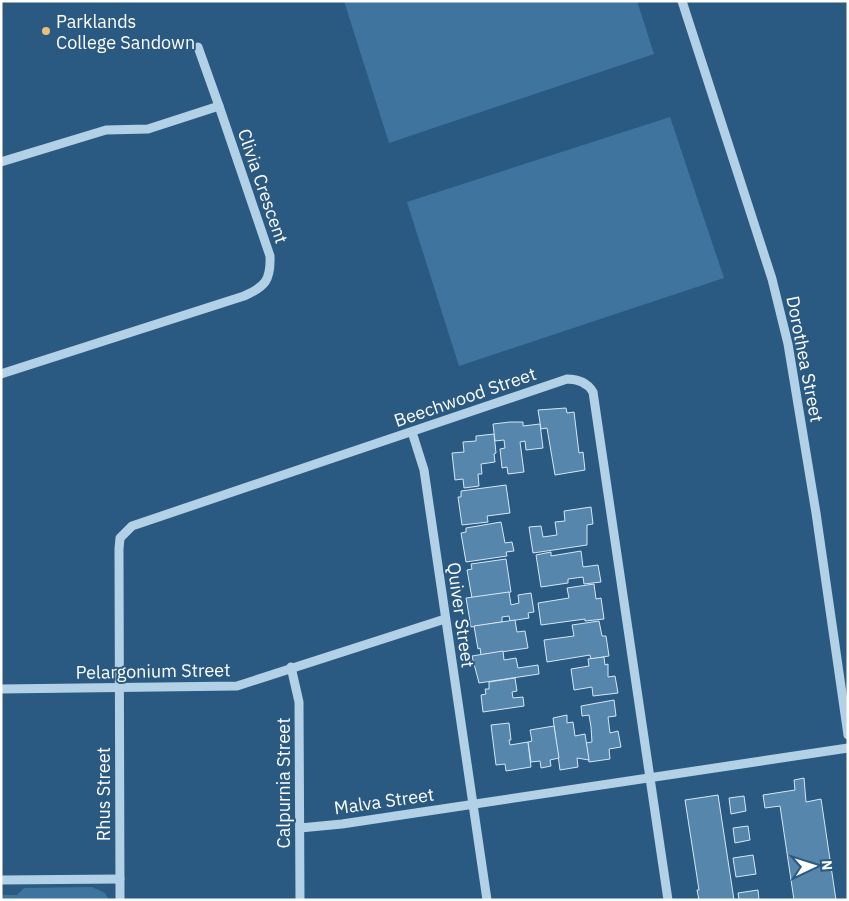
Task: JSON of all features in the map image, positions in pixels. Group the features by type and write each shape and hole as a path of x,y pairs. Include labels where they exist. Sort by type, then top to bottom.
{"street":[{"name":"Dorothea Street","path":"682,1 772,279 788,344 816,512 848,735"},
{"name":"Clivia Crescent","path":"1,374 244,296 259,290 267,280 271,269 270,256 198,47"},
{"path":"1,162 106,130 148,129 219,106"},
{"name":"Beechwood Street","path":"118,688 119,543 127,528 566,379 582,381 590,388 601,441 650,778"},
{"name":"Quiver Street","path":"412,432 424,470 487,900"},
{"name":"Pelargonium Street","path":"1,689 237,686 446,619"},
{"name":"Calpurnia Street","path":"291,668 299,702 300,900"},
{"name":"Rhus Street","path":"118,688 120,900"},
{"name":"Malva Street","path":"300,828 342,824 473,805 848,748"},
{"path":"650,778 668,900"},
{"path":"1,880 120,879"}],"shaded area":[{"path":"344,1 637,1 654,54 389,143"},
{"path":"670,117 724,278 459,366 407,202"},
{"path":"92,887 105,893 109,900 1,900 1,895 17,895 24,888"}],"building":[{"path":"566,408 567,413 574,412 579,453 583,452 585,470 555,475 547,428 541,429 538,410"},
{"path":"523,422 523,426 540,424 543,448 526,450 525,441 520,442 524,472 508,474 507,467 502,468 500,449 505,448 504,440 495,441 493,424"},
{"path":"494,434 495,462 481,464 482,474 478,474 479,486 464,488 463,479 455,480 452,453 464,452 463,442 476,441 476,436"},
{"path":"506,485 510,513 487,516 488,522 462,525 458,497 461,497 461,491"},
{"path":"591,507 593,524 587,525 587,545 533,553 529,527 541,526 543,537 557,535 555,522 565,521 564,511"},
{"path":"501,522 505,543 512,542 514,551 506,552 507,556 466,562 461,533 466,532 466,528"},
{"path":"581,551 583,567 598,565 601,582 584,584 583,577 568,579 568,583 541,587 536,555 551,552 551,556"},
{"path":"506,559 511,592 472,598 467,570 472,569 471,564"},
{"path":"594,584 596,599 601,598 604,619 585,621 585,619 541,625 538,603 569,598 567,588"},
{"path":"509,592 511,605 519,603 518,595 531,593 534,612 528,613 529,618 510,621 509,616 502,617 502,622 471,627 466,598"},
{"path":"515,620 517,632 525,631 528,648 481,655 480,648 478,649 474,626"},
{"path":"599,621 602,636 606,636 609,656 591,659 590,655 547,662 544,640 574,636 572,625"},
{"path":"503,651 504,660 516,658 518,668 538,665 539,674 479,683 472,656"},
{"path":"604,657 605,665 608,664 608,677 615,676 618,693 593,696 592,687 574,690 571,669 589,666 588,659"},
{"path":"515,678 517,691 512,692 513,698 523,697 524,706 483,712 481,695 486,694 485,689 489,689 489,682"},
{"path":"614,700 616,716 608,717 610,733 618,731 621,747 609,749 610,759 589,762 586,743 592,742 591,727 589,715 582,716 581,706"},
{"path":"567,715 567,723 573,722 575,736 585,734 589,760 577,758 578,767 560,770 553,718"},
{"path":"509,723 510,745 528,742 531,767 506,771 505,764 496,765 491,725"},
{"path":"554,726 559,758 550,760 551,766 541,768 540,761 531,762 528,742 532,741 530,730"},
{"path":"804,778 806,802 821,799 836,900 794,900 780,806 765,808 763,795 795,790 794,780"},
{"path":"718,795 734,900 699,900 685,800"},
{"path":"744,796 746,811 731,814 729,798"},
{"path":"748,826 750,840 735,843 733,828"},
{"path":"753,855 756,874 736,877 733,858"},
{"path":"758,890 759,900 739,900 738,893"}],"place":[{"name":"Parklands College Sandown","path":"46,31"}]}
